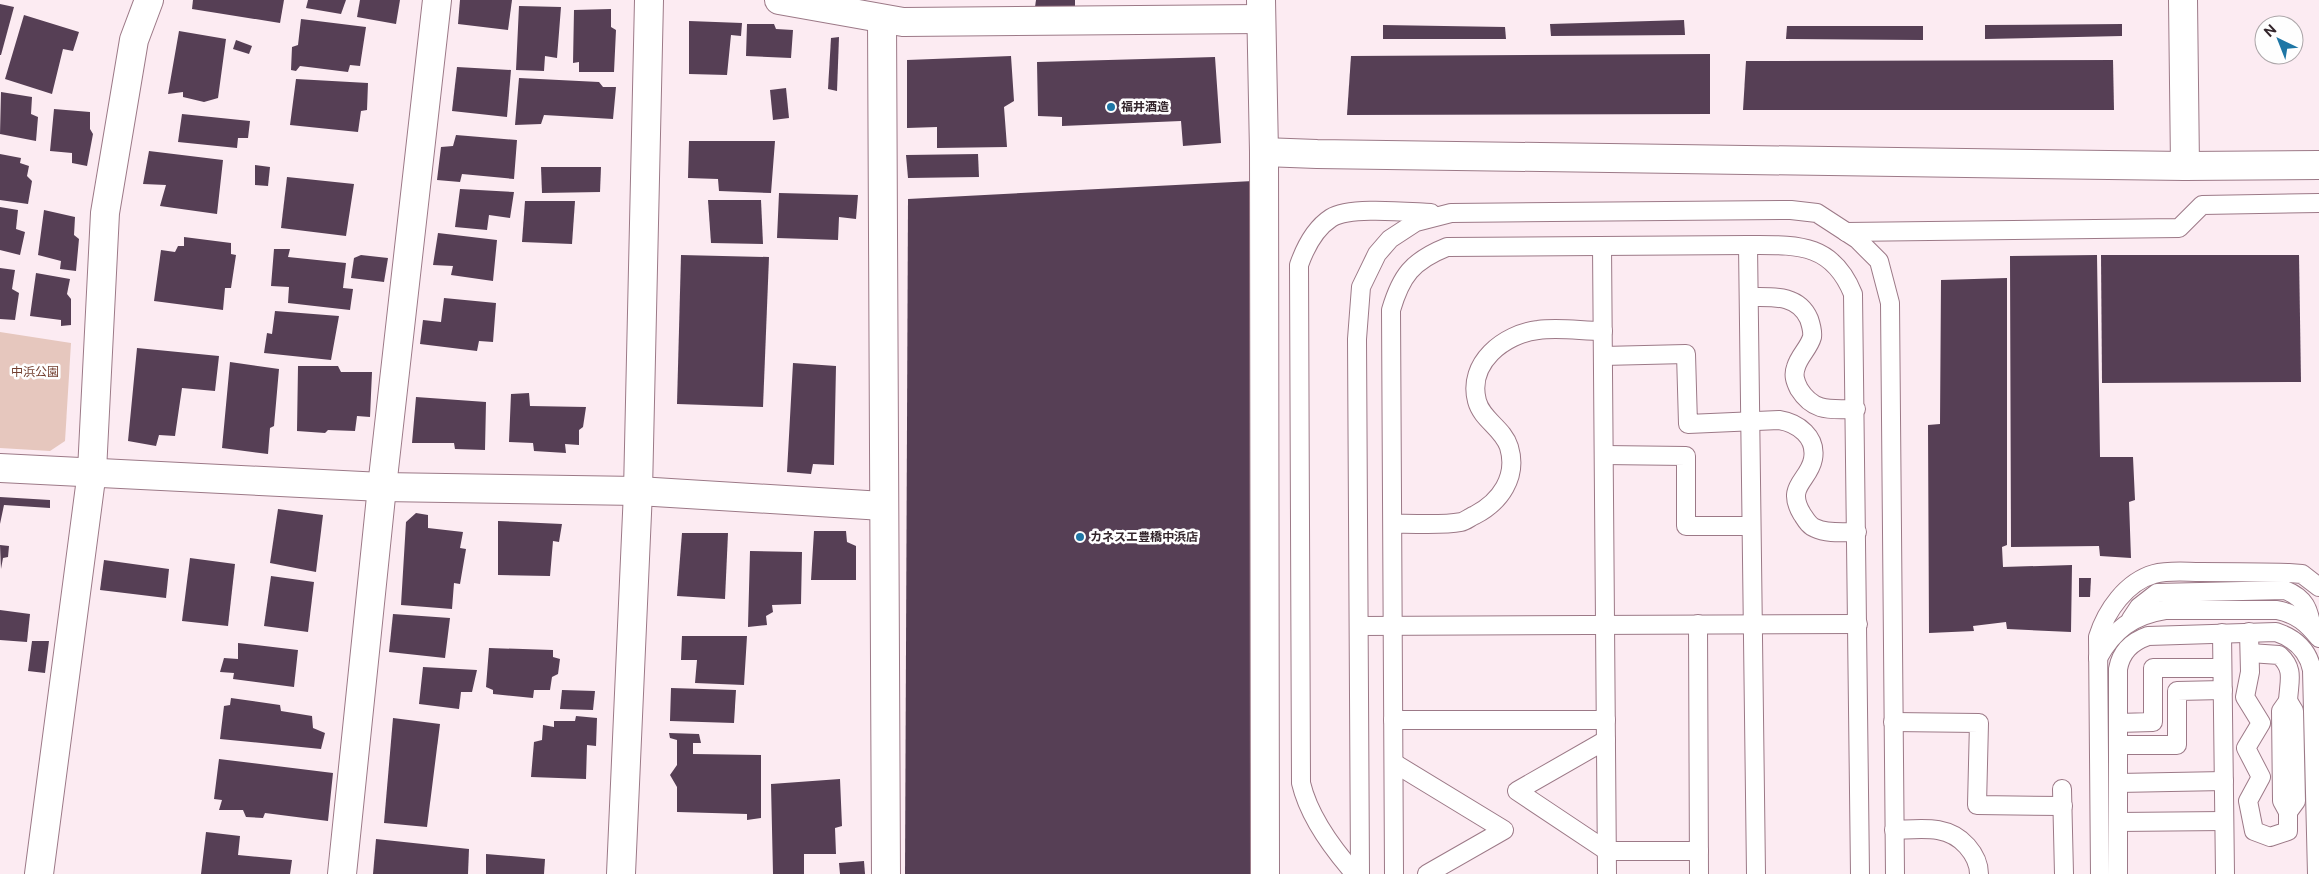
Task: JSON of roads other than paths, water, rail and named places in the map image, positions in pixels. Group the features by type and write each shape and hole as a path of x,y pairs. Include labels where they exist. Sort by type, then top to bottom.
{"street":[{"path":"39,874 92,471 105,212 134,40 149,0"},
{"path":"342,874 382,487 437,0"},
{"path":"621,874 638,491 649,0"},
{"path":"779,0 903,22 1261,10 1264,152 1265,874"},
{"path":"2183,0 2185,166"},
{"path":"882,19 886,874"},
{"path":"1264,152 2185,166 2319,165"},
{"path":"0,468 92,471 382,487 638,491 884,506"}],"lane":[{"path":"1846,232 2179,228 2202,205 2319,203"},
{"path":"1355,874 1340,857 1313,815 1305,800 1301,782 1299,265 1306,245 1332,218 1362,212 1791,210 1816,213 1857,239 1879,261 1890,303 1895,874"},
{"path":"1360,874 1357,339 1361,287 1377,254 1390,239 1416,222 1451,213"},
{"path":"1748,245 1756,874"},
{"path":"1394,874 1391,310 1400,282 1414,266 1431,254 1447,247 1795,245 1812,249 1828,258 1849,284 1855,308 1860,874"},
{"path":"1602,246 1607,874"},
{"path":"1749,297 1790,300 1806,312 1812,326 1812,336 1796,366 1794,376 1798,387 1807,401 1814,406 1856,409"},
{"path":"1392,524 1462,522 1481,512 1497,500 1507,486 1512,459 1508,445 1496,428 1482,414 1476,400 1475,384 1484,360 1497,347 1510,338 1538,330 1603,331"},
{"path":"1603,356 1686,354 1688,424 1749,423 1779,420 1791,422 1800,428 1807,435 1813,449 1813,459 1795,499 1799,509 1808,524 1815,528 1825,531 1857,532"},
{"path":"1604,455 1686,456 1686,526 1751,526"},
{"path":"2100,874 2098,637 2102,623 2114,604 2137,582 2155,574 2176,572 2289,572 2302,574 2319,587"},
{"path":"2098,659 2106,642 2129,620 2139,607 2157,593 2167,591 2285,590 2303,600 2316,634"},
{"path":"1698,624 1699,874"},
{"path":"1359,626 1858,624"},
{"path":"2249,632 2250,672 2245,697 2261,723 2246,748 2261,777 2248,801 2254,830 2270,837 2288,831 2288,812 2296,801 2294,711 2288,701 2290,667 2279,654 2250,653"},
{"path":"2118,874 2118,669 2120,658 2127,648 2148,636 2276,632 2285,635 2299,645 2311,662 2317,874"},
{"path":"2222,633 2225,874"},
{"path":"2118,723 2154,722 2153,668 2222,668"},
{"path":"2118,746 2177,745 2177,691 2223,690"},
{"path":"1393,720 1606,720"},
{"path":"1894,722 1979,723 1977,805 2063,797 2064,874"},
{"path":"1606,740 1517,791 1607,851 1699,852"},
{"path":"1394,763 1504,830 1427,874"},
{"path":"2118,783 2224,780"},
{"path":"2118,822 2224,821"},
{"path":"1894,830 1947,831 1956,835 1971,851 1979,866 1979,874"}],"place":[{"name":"福井酒造","path":"1111,107"},
{"name":"カネスエ豊橋中浜店","path":"1080,537"}],"park label":[{"name":"中浜公園","path":"35,372"}]}
